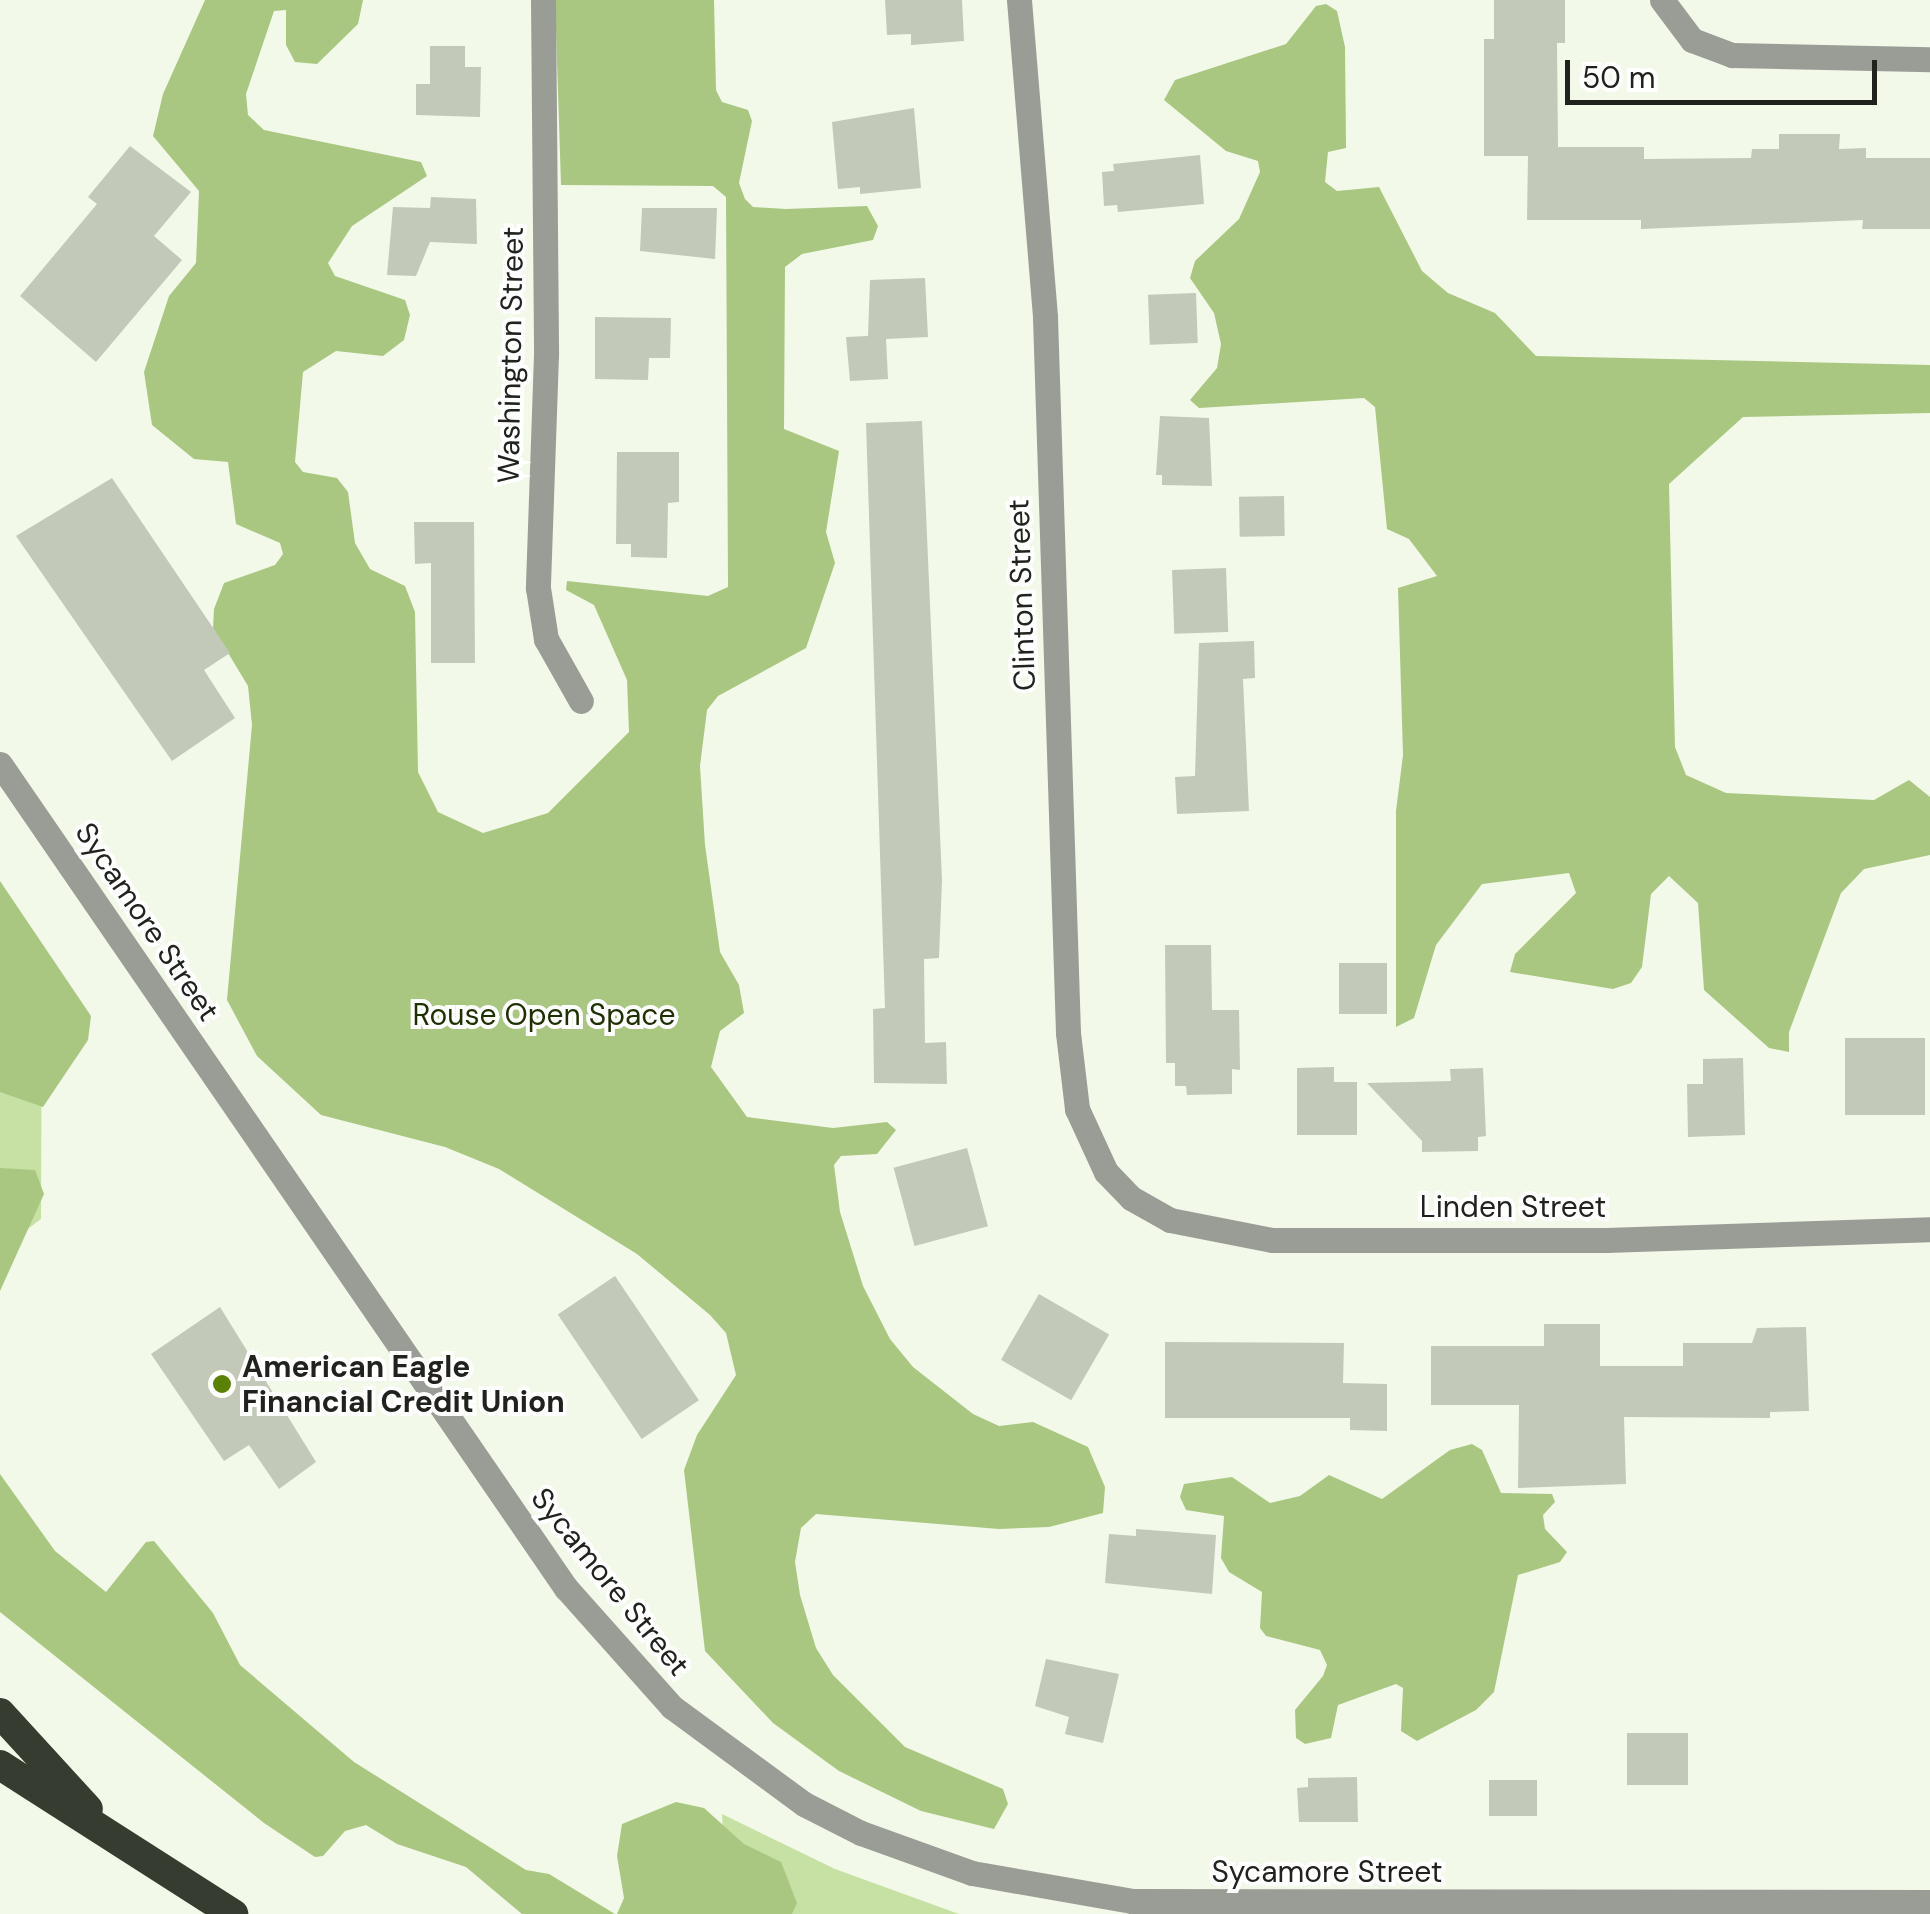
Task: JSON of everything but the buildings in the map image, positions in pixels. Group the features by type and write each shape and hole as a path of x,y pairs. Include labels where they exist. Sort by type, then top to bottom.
{"highway":[{"path":"0,1713 114,1838"},
{"path":"0,1764 234,1914"}],"street":[{"name":"Washington Street","path":"543,0 546,355 538,588 546,639 581,701"},
{"name":"Clinton Street","path":"1020,0 1046,317 1068,1034 1081,1122 1111,1180"},
{"path":"1662,0 1692,40 1732,55 1930,59"},
{"name":"Sycamore Street","path":"0,764 566,1588 655,1692 790,1796 847,1827 951,1866 1046,1890 1132,1901 1930,1902"},
{"name":"Linden Street","path":"1111,1180 1149,1210 1181,1224 1272,1240 1606,1240 1930,1229"}],"green space":[{"name":"Rouse Open Space","path":"205,0 363,0 358,24 317,64 295,62 286,45 286,10 274,11 246,94 248,115 264,130 421,162 427,176 352,226 328,263 335,276 405,300 410,315 404,340 383,356 336,351 303,372 295,462 303,472 337,478 348,492 355,543 370,569 405,586 415,612 418,772 438,812 483,833 548,813 629,732 627,680 594,605 566,590 567,581 708,596 728,587 726,197 713,186 561,185 555,0 714,0 716,90 722,102 748,110 752,121 739,183 745,199 753,207 786,209 867,206 878,226 873,240 802,254 785,267 784,429 839,451 826,532 835,563 806,648 718,696 707,710 700,766 705,845 720,952 739,985 744,1013 720,1031 711,1067 747,1117 833,1128 887,1122 896,1130 877,1154 841,1156 834,1165 840,1212 863,1286 890,1339 913,1367 973,1414 999,1426 1033,1422 1088,1447 1105,1487 1103,1513 1049,1527 999,1529 816,1514 801,1528 795,1562 800,1595 816,1648 833,1675 905,1747 1003,1789 1008,1804 994,1829 921,1811 839,1771 773,1723 705,1651 684,1470 697,1435 736,1375 726,1333 710,1315 637,1254 499,1169 445,1147 321,1115 257,1056 227,1000 252,725 248,686 213,628 214,609 224,583 275,565 283,554 280,543 236,524 228,462 194,459 152,425 144,372 169,296 196,263 199,191 153,136 163,94"},
{"path":"1326,4 1337,11 1345,47 1346,148 1328,152 1325,182 1337,191 1379,187 1422,271 1448,293 1495,313 1536,356 1930,365 1930,413 1743,417 1669,484 1675,747 1686,775 1726,793 1874,800 1909,780 1930,797 1930,855 1864,869 1841,893 1789,1032 1789,1052 1769,1048 1704,990 1698,903 1669,876 1651,894 1642,967 1631,983 1613,989 1510,972 1515,954 1576,893 1569,873 1482,884 1436,945 1414,1018 1396,1027 1396,811 1403,755 1398,588 1437,576 1409,539 1387,529 1375,407 1364,398 1199,408 1190,400 1217,368 1221,344 1214,313 1190,278 1195,261 1239,219 1260,172 1258,161 1226,151 1164,100 1175,80 1286,44 1316,6"},
{"path":"0,881 91,1016 88,1040 43,1107 0,1092"},
{"path":"0,919 42,981 41,1219 0,1250"},
{"path":"0,1168 35,1170 44,1194 0,1291"},
{"path":"1472,1444 1482,1450 1501,1493 1552,1494 1555,1502 1543,1515 1545,1529 1567,1552 1560,1562 1518,1575 1494,1692 1476,1710 1417,1741 1401,1731 1403,1688 1396,1684 1338,1705 1331,1738 1305,1744 1296,1738 1295,1710 1323,1676 1327,1665 1320,1650 1266,1636 1260,1628 1262,1592 1229,1572 1221,1558 1224,1516 1186,1510 1180,1497 1184,1484 1232,1477 1270,1503 1300,1496 1329,1475 1382,1499 1450,1450"},
{"path":"0,1474 55,1551 106,1592 146,1542 154,1541 213,1613 240,1665 354,1762 526,1870 549,1874 615,1914 522,1914 466,1867 397,1844 366,1825 345,1831 323,1856 315,1857 264,1823 0,1612"},
{"path":"676,1802 704,1808 744,1844 781,1862 797,1903 792,1914 617,1914 624,1898 617,1856 622,1824"},
{"path":"722,1814 835,1869 959,1914 727,1914"}],"place":[{"name":"American Eagle Financial Credit Union","path":"222,1384"}]}
